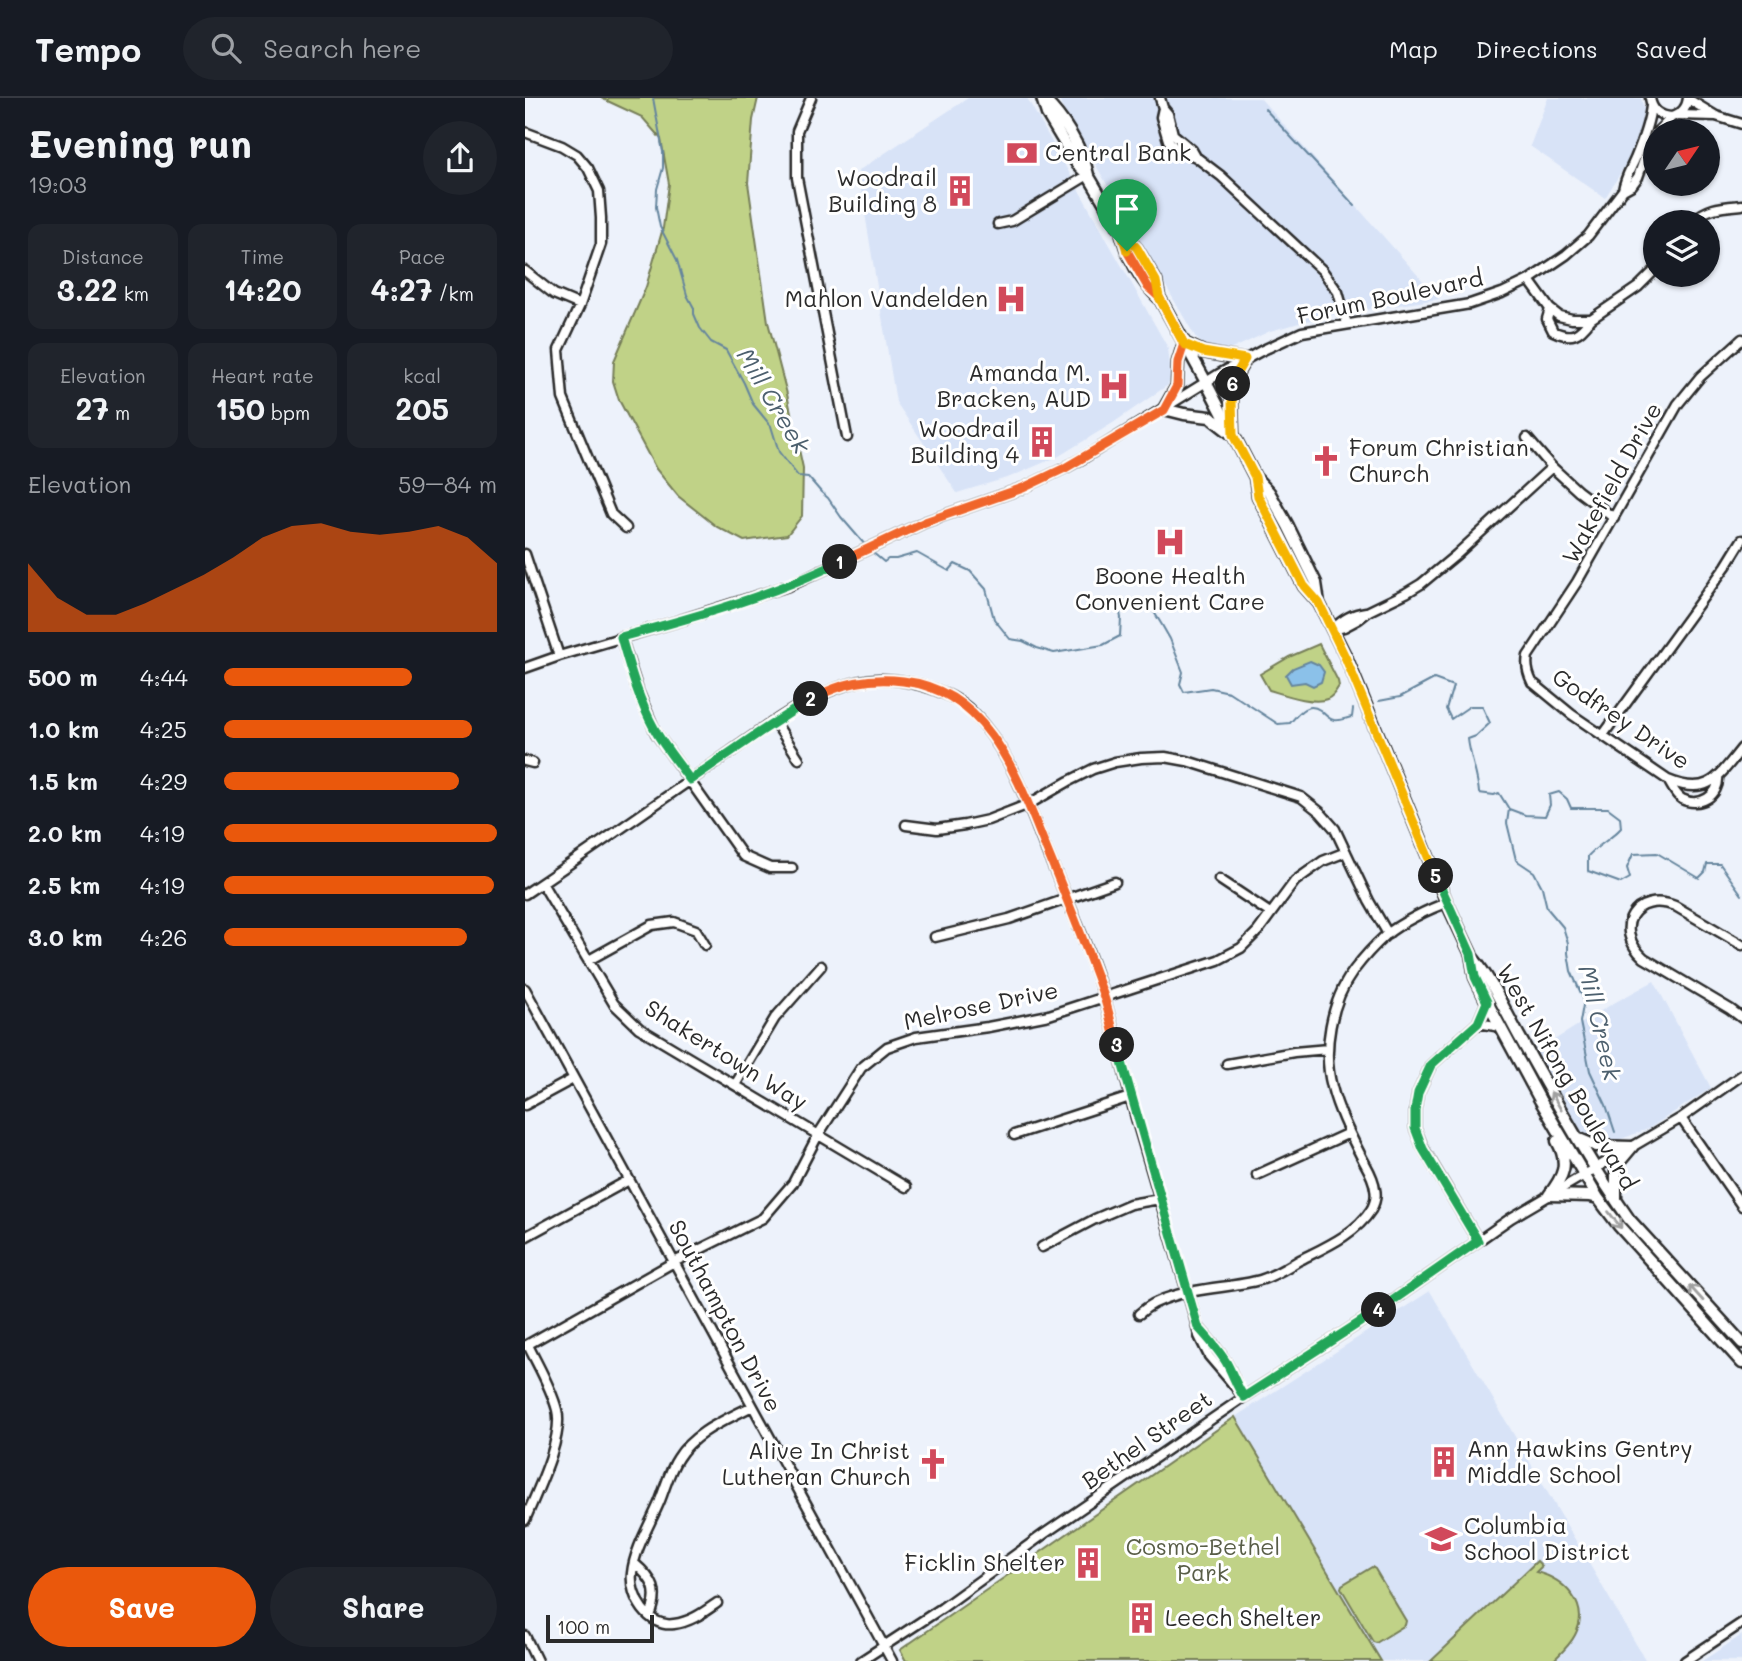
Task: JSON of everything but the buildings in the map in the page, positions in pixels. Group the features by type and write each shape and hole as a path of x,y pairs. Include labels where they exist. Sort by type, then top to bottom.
{"main road":[{"name":"West Nifong Boulevard","path":"1045,99 1056,111 1085,161 1088,175 1121,231 1137,248 1156,281 1159,297 1255,477 1269,492 1306,563 1316,583 1319,603"},
{"path":"1184,344 1203,352 1245,359 1234,378 1233,435 1210,416 1164,410 1177,386 1178,362 1184,344"},
{"name":"West Nifong Boulevard","path":"1255,477 1258,496 1276,532 1304,586 1319,603 1332,630 1471,954 1487,975 1595,1170 1616,1201 1629,1219 1742,1343"},
{"path":"1276,532 1288,541 1300,562 1306,563"},
{"name":"West Nifong Boulevard","path":"1471,954 1475,977 1487,1002 1540,1100 1598,1198 1639,1249 1742,1363"},
{"path":"1540,1100 1540,1111 1563,1150 1565,1165 1562,1178 1549,1195"},
{"path":"1577,1138 1596,1146 1632,1147"},
{"path":"1616,1201 1616,1166 1632,1147"},
{"path":"1549,1195 1598,1198"},
{"path":"1710,1328 1725,1334 1742,1352"}],"street":[{"path":"811,98 797,131 797,178 847,437"},
{"path":"1160,98 1163,108 1161,117 1168,140 1176,149 1196,158 1221,176 1322,270 1338,292 1347,324"},
{"path":"1688,98 1716,116 1742,124"},
{"name":"Forum Boulevard","path":"1672,119 1685,108 1688,98"},
{"path":"1650,100 1662,116 1716,116"},
{"name":"Forum Boulevard","path":"1623,190 1625,178 1647,129 1650,100"},
{"path":"525,132 562,146 577,155 589,167 599,191 601,244 580,305 559,350 563,398 611,514 626,528"},
{"name":"Forum Boulevard","path":"525,668 791,585 925,522 1023,488 1065,468 1245,359 1302,332 1470,304 1502,293 1529,280 1588,236 1623,190 1632,185 1643,163"},
{"path":"998,224 1011,221 1088,175"},
{"path":"1709,210 1742,205"},
{"path":"525,271 554,294 580,305"},
{"path":"1529,280 1549,309 1559,316 1591,319"},
{"path":"1549,309 1547,319 1553,331 1563,336 1572,336 1591,319 1643,283"},
{"name":"Wakefield Drive","path":"1528,656 1577,582 1678,404 1700,377 1742,340"},
{"path":"1527,438 1577,491 1614,518"},
{"path":"1332,630 1341,620 1355,613 1369,611 1422,584 1552,467"},
{"path":"1603,735 1742,540"},
{"path":"525,554 559,656"},
{"path":"621,637 638,691 656,733 743,856 771,868 792,868"},
{"name":"Godfrey Drive","path":"1528,656 1528,671 1532,682 1571,714 1668,780 1681,785 1700,787 1712,782 1742,748"},
{"path":"525,894 775,722 829,690 864,680 911,682 945,694 970,709 989,730 1003,752 1029,804 1104,996 1130,1097 1203,1344 1209,1356 1244,1397"},
{"path":"775,722 799,759"},
{"path":"906,825 937,829 988,820 1029,804 1093,769 1115,762 1165,757 1187,761 1301,797 1320,812 1335,829 1388,934"},
{"path":"1668,780 1676,794 1682,799 1694,802 1703,801 1712,794 1719,784 1718,776"},
{"name":"Melrose Drive","path":"526,1346 674,1262 763,1218 793,1183 818,1135 860,1068 887,1047 916,1037 1049,1015 1218,960 1241,948 1258,931 1295,881 1323,861 1346,852"},
{"path":"1219,879 1271,913"},
{"path":"935,937 1009,919 1115,882"},
{"name":"Shakertown Way","path":"542,883 614,1004 639,1028 906,1187"},
{"path":"1742,945 1665,902 1649,903 1631,916 1628,934 1635,950 1742,1018"},
{"path":"1139,1314 1158,1301 1261,1280 1339,1239 1370,1213 1376,1192 1373,1181 1349,1133 1331,1086 1328,1049 1335,1008 1354,970 1388,934 1431,908 1447,903"},
{"path":"589,960 652,925 674,922 696,930 705,945"},
{"path":"734,1085 775,1018 821,966"},
{"name":"Southampton Drive","path":"525,991 892,1661"},
{"path":"1478,1241 1423,1149 1415,1128 1415,1110 1418,1093 1431,1065 1478,1023 1487,1002"},
{"path":"1478,1023 1501,1027"},
{"path":"1227,1064 1328,1049"},
{"name":"Bethel Street","path":"861,1661 1244,1397 1379,1310 1511,1218 1681,1118 1742,1075"},
{"path":"525,1105 573,1079"},
{"path":"1014,1135 1130,1097"},
{"path":"1681,1118 1742,1206"},
{"path":"1257,1175 1349,1133"},
{"path":"525,1237 629,1180"},
{"path":"1042,1247 1130,1204 1160,1199"},
{"path":"525,1520 558,1432 558,1413 550,1389 526,1346"},
{"path":"717,1603 693,1619 672,1625 655,1621 641,1607 633,1591 631,1574 677,1459 692,1441 707,1430 752,1406"},
{"path":"634,1563 645,1572 656,1592 656,1603 650,1616"},
{"path":"1685,1661 1741,1622"},
{"path":"525,1636 537,1661"}],"shaded area":[{"path":"968,98 1027,98 1168,348 1171,376 1168,385 1059,456 1010,477 957,493 896,402 858,171"},
{"path":"1061,98 1260,98 1439,299 1325,316 1270,331 1232,349 1206,347 1196,338 1061,105"},
{"path":"1548,98 1641,98 1644,109 1638,141 1605,198 1530,146"},
{"path":"1654,981 1711,1088 1648,1129 1613,1142 1591,1141 1582,1134 1535,1052"},
{"name":"Columbia School District","path":"1430,1291 1646,1661 1381,1661 1235,1417"},
{"path":"1742,1635 1742,1661 1702,1661"}],"green space":[{"path":"601,98 758,98 753,120 748,183 768,322 803,468 802,516 787,535 744,541 717,527 678,496 656,469 619,400 613,381 614,361 646,287 663,228 669,184 661,139 642,117"},
{"path":"1319,644 1338,681 1339,686 1333,695 1314,701 1269,690 1260,674"},
{"name":"Cosmo-Bethel Park","path":"1235,1417 1381,1661 906,1661 900,1650"},
{"path":"1537,1561 1542,1566 1536,1572 1565,1587 1580,1613 1575,1635 1553,1661 1431,1661"},
{"path":"1372,1567 1406,1621 1405,1625 1376,1643 1341,1588"}],"water":[{"path":"1310,661 1319,665 1324,672 1321,682 1313,686 1305,682 1291,684 1286,675 1293,668"}],"waterway":[{"name":"Mill Creek","path":"653,98 663,152 656,207 660,227 677,260 700,328 711,342 726,350 753,404 771,426 779,452 798,476 808,477 828,498 866,546"},
{"path":"1265,109 1355,206"},
{"name":"Mill Creek","path":"872,552 884,562 917,553 949,571 955,564 970,571 986,589 994,619 1010,639 1023,641 1037,648 1054,653 1103,645 1120,636 1119,607 1128,600 1145,604 1162,625 1183,672 1180,684 1184,692 1211,688 1229,692 1278,724 1290,723 1303,710 1311,707 1320,710 1330,719 1337,720 1352,717 1353,709"},
{"name":"Mill Creek","path":"1379,701 1400,697 1434,679 1453,686 1446,709 1451,719 1470,706 1482,706 1490,723 1476,736 1468,739 1479,793 1499,793 1509,809 1507,823 1516,860 1534,872 1542,887 1547,908 1563,927 1571,971 1584,1000 1580,1022 1590,1071 1615,1132"},
{"path":"1509,809 1525,815 1545,816 1550,805 1549,795 1559,792 1567,799 1571,808 1608,808 1620,817 1621,828 1588,856 1588,871 1621,883 1630,878 1627,868 1633,854 1657,853 1699,878 1705,872 1707,864 1720,864 1742,895"}],"place":[{"name":"Central Bank","path":"1022,153"},
{"name":"Woodrail Building 8","path":"960,191"},
{"name":"Mahlon Vandelden","path":"1011,299"},
{"name":"Amanda M. Bracken, AUD","path":"1114,386"},
{"name":"Woodrail Building 4","path":"1042,442"},
{"name":"Forum Christian Church","path":"1326,461"},
{"name":"Boone Health Convenient Care","path":"1170,542"},
{"name":"Ann Hawkins Gentry Middle School","path":"1444,1462"},
{"name":"Alive In Christ Lutheran Church","path":"933,1464"},
{"name":"Columbia School District","path":"1441,1539"},
{"name":"Ficklin Shelter","path":"1088,1563"},
{"name":"Leech Shelter","path":"1142,1618"}],"route":[{"path":"1127,251 1121,231 1137,248 1156,281 1159,297 1184,344 1203,352 1245,359 1234,378 1233,435 1255,477 1258,496 1304,586 1319,603 1346,659 1447,903 1471,954 1475,977 1487,1002 1478,1023 1431,1065 1418,1093 1415,1110 1415,1128 1423,1149 1478,1241 1379,1310 1244,1397 1224,1358 1198,1327 1130,1097 1104,996 1029,804 989,730 970,709 929,687 911,682 864,680 829,690 801,705 690,780 656,733 638,691 621,637 791,585 925,522 1023,488 1086,457 1164,410 1177,386 1178,362 1184,344 1159,297 1148,287 1127,251"}]}
